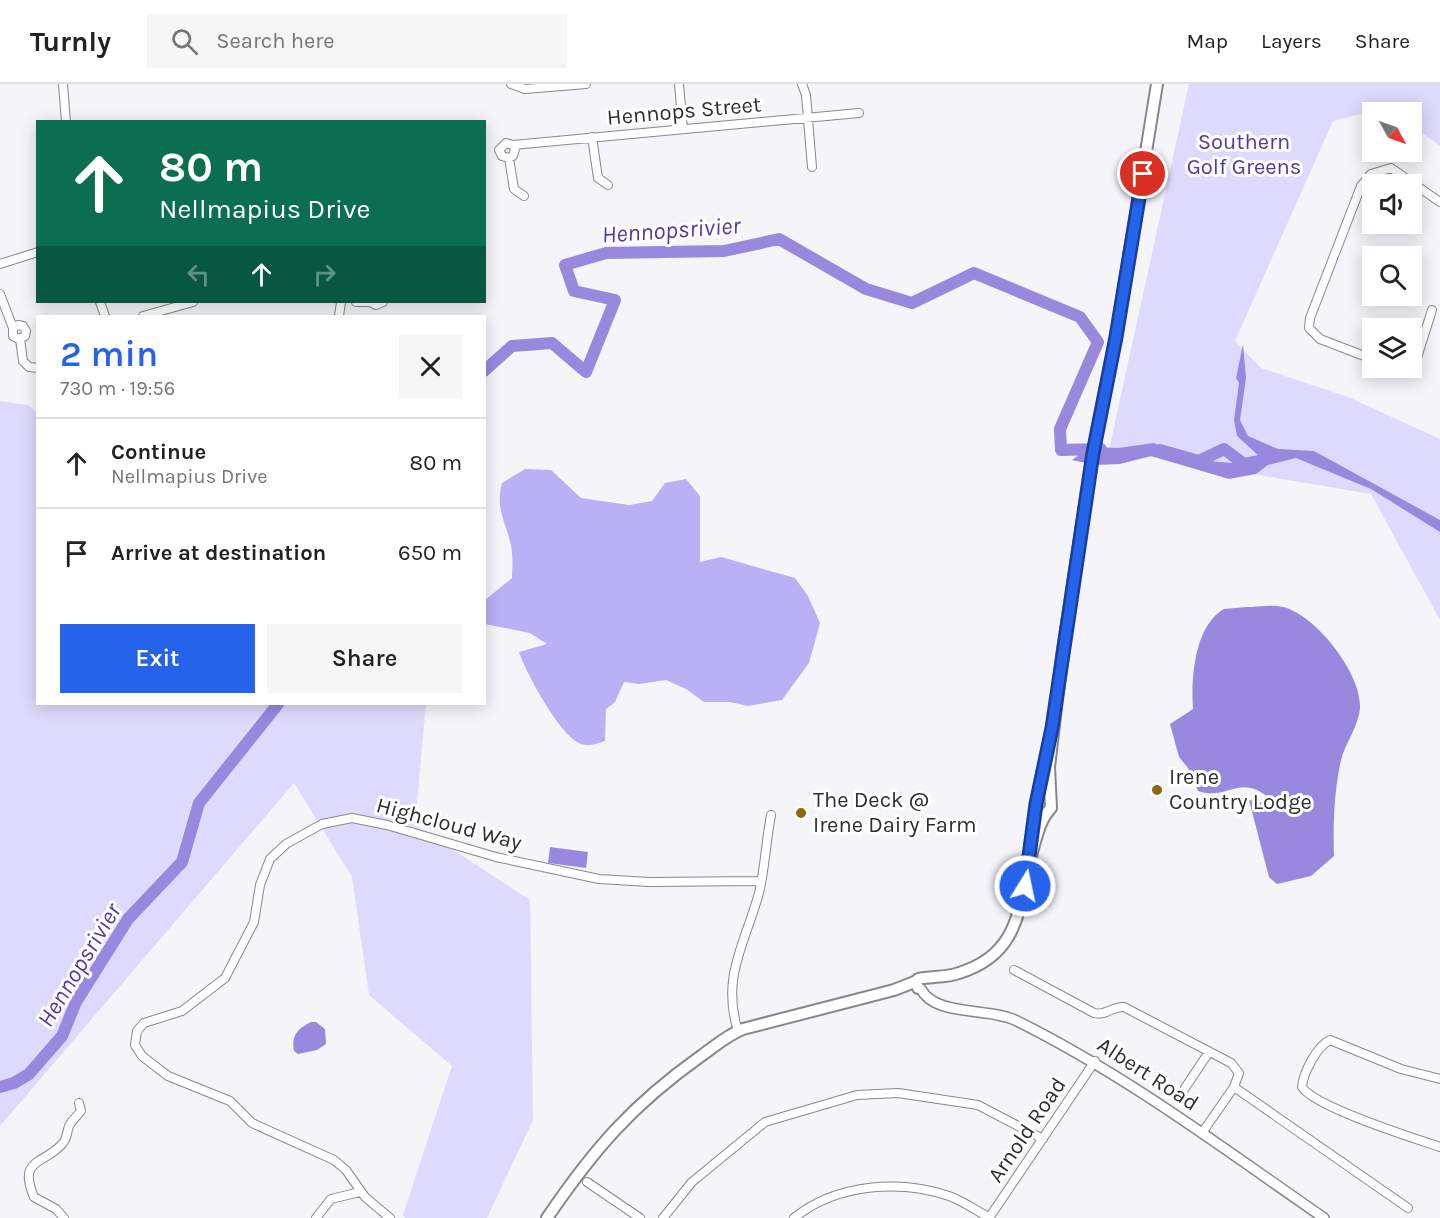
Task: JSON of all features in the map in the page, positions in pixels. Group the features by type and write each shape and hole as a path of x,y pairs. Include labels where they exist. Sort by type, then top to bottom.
{"main road":[{"path":"547,1218 593,1152 618,1125 681,1071 738,1031 894,990 923,985 980,964 1007,941 1018,920 1042,805 1090,470 1157,84"},
{"path":"1155,104 1162,84"}],"street":[{"path":"63,84 66,120"},
{"path":"511,84 525,89 586,84"},
{"path":"679,84 683,129"},
{"path":"802,84 812,167"},
{"name":"Hennops Street","path":"513,145 859,113"},
{"path":"592,137 598,178 608,185"},
{"path":"506,143 513,145 514,154 509,158 502,156 500,150 506,143"},
{"path":"509,158 514,189 524,196"},
{"path":"1362,355 1320,339 1309,328 1310,318 1361,186 1371,174 1391,168 1440,201"},
{"path":"0,264 36,253"},
{"path":"0,294 13,328 13,336 20,339"},
{"path":"148,315 190,303"},
{"path":"1422,344 1432,310"},
{"path":"13,328 20,325 26,329 25,336 20,339"},
{"path":"20,339 23,361 29,367 36,368"},
{"path":"738,1031 731,1001 733,976 760,882 771,815"},
{"name":"Highcloud Way","path":"390,1218 360,1192 349,1174 334,1160 252,1124 230,1101 168,1076 141,1056 135,1045 137,1031 144,1023 182,1011 225,978 251,928 264,872 270,859 279,849 317,826 352,818 387,825 496,857 592,878 649,882 760,882"},
{"path":"1014,970 1094,1013 1101,1014 1124,1007 1237,1069 1239,1077 1234,1087 1202,1133"},
{"name":"Albert Road","path":"923,985 933,1003 1010,1017 1095,1061 1324,1218"},
{"path":"1440,1079 1401,1069 1330,1040 1315,1057 1302,1083 1308,1095 1327,1104 1440,1147"},
{"path":"1185,1088 1209,1052"},
{"name":"Arnold Road","path":"989,1218 1095,1061"},
{"path":"1234,1087 1408,1208"},
{"path":"663,1218 692,1182 765,1122 865,1093 898,1093 978,1106 1043,1139"},
{"path":"64,1218 56,1209 34,1197 29,1174 37,1162 64,1142 69,1125 81,1111 79,1103"},
{"path":"587,1182 640,1218"},
{"path":"794,1218 825,1200 883,1185 947,1195 989,1218"},
{"path":"316,1218 331,1199 360,1192"}],"green space":[{"name":"Southern Golf Greens","path":"1189,84 1440,84 1440,146 1422,132 1422,102 1362,102 1362,114 1333,121 1235,341 1261,368 1348,397 1440,439 1440,620 1371,494 1109,450"},
{"path":"0,401 28,405 36,412 36,705 426,705 415,825 530,900 533,1120 487,1218 405,1218 403,1215 452,1066 369,995 352,877 294,783 0,1126"}],"shaded area":[{"path":"1243,344 1246,378 1240,420 1248,436 1278,449 1314,451 1440,520 1440,532 1371,489 1296,458 1268,465 1256,474 1229,479 1151,456 1120,464 1095,465 1072,460 1090,447 1118,448 1154,443 1175,454 1197,460 1244,464 1260,457 1237,436 1234,420 1239,383 1236,378"},
{"path":"525,469 551,470 581,498 629,505 652,501 665,483 686,479 700,496 700,562 721,557 795,578 808,596 820,623 809,663 782,700 748,706 730,702 704,702 686,689 666,680 639,684 624,682 615,702 606,709 605,741 593,745 578,743 559,724 542,699 519,652 547,644 530,633 486,624 486,599 512,578 511,544 500,503 502,483"},
{"path":"1283,607 1296,612 1309,621 1335,648 1353,679 1359,694 1360,708 1355,728 1341,760 1334,820 1334,856 1311,876 1277,884 1269,877 1249,800 1276,805 1264,794 1245,787 1218,793 1198,791 1188,768 1179,757 1170,724 1193,709 1196,654 1200,640 1214,617 1224,609"},
{"path":"550,847 588,852 586,868 548,863"},
{"path":"316,1022 325,1029 326,1044 317,1050 298,1054 294,1051 294,1037 302,1027"}],"waterway":[{"name":"Hennopsrivier","path":"486,369 512,346 552,343 586,372 615,300 574,291 565,265 606,253 724,251 779,239 866,289 912,303 974,273 1080,317 1098,342 1060,429 1061,450 1101,449"},
{"name":"Hennopsrivier","path":"1160,450 1199,461 1224,449 1244,464 1260,461"},
{"name":"Hennopsrivier","path":"0,1087 14,1083 29,1074 62,1036 76,1002 128,919 182,862 199,803 277,705"}],"place":[{"name":"Irene Country Lodge","path":"1157,790"},
{"name":"The Deck @ Irene Dairy Farm","path":"801,813"}],"route":[{"path":"1025,886 1037,809 1036,801 1052,728 1093,453 1116,337 1143,174"}]}
